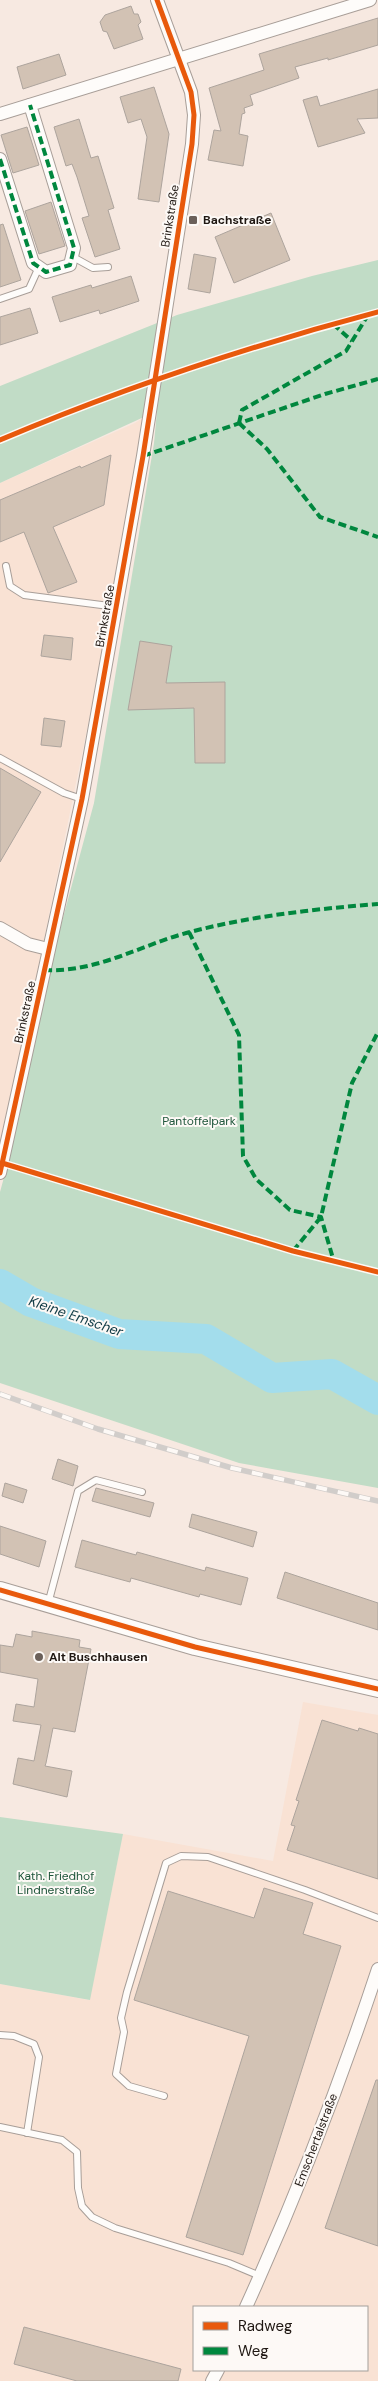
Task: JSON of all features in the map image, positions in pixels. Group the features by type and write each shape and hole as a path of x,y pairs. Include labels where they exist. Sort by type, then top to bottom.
{"street":[{"name":"Brinkstraße","path":"0,1173 82,799 118,607 193,130 193,103 157,0"},
{"path":"0,114 370,0"},
{"path":"0,159 33,263 46,272 70,264 74,248 30,105"},
{"path":"0,928 28,944 48,949"},
{"path":"0,1590 195,1648 378,1689"},
{"name":"Emschertalstraße","path":"246,2306 314,2146 355,2038 378,1969"}],"lane":[{"path":"73,257 93,268 108,267"},
{"path":"0,299 29,289 39,267"},
{"path":"6,566 10,586 24,595 118,607"},
{"path":"0,758 64,793 82,799"},
{"path":"47,1605 78,1491 96,1480 142,1492"},
{"path":"164,2096 129,2086 116,2074 124,2032 121,2018 127,1992 166,1863 181,1856 208,1857 305,1890 378,1918"},
{"path":"0,2035 14,2036 34,2044 38,2057 26,2132"},
{"path":"0,2128 62,2140 77,2152 78,2188 82,2206 101,2222 229,2263 260,2276"}],"shaded area":[{"path":"149,414 143,456 0,1154 0,483 135,423"},
{"path":"303,1702 378,1715 378,2381 0,2381 0,1984 89,2000 123,1834 273,1861"}],"green space":[{"name":"Pantoffelpark","path":"378,260 378,1488 239,1463 0,1383 0,1192 9,1159 47,977 94,803 154,443 157,411 0,483 0,386 177,315 312,276"},
{"name":"Kath. Friedhof Lindnerstraße","path":"0,1817 123,1834 90,2000 0,1984"}],"building":[{"path":"131,6 134,14 138,14 141,22 138,25 143,39 114,49 107,32 103,31 100,22 105,15"},
{"path":"378,18 378,45 328,60 328,58 295,67 299,78 250,95 253,105 244,108 245,113 242,114 239,134 248,136 243,166 208,160 214,130 221,131 209,88 264,70 259,54"},
{"path":"59,54 66,75 23,89 17,67"},
{"path":"154,87 169,134 159,202 138,199 147,137 141,119 128,123 120,97"},
{"path":"378,89 378,118 357,119 365,133 318,147 303,100 317,96 320,106"},
{"path":"79,119 91,158 98,156 114,208 108,210 120,249 95,257 82,218 89,216 77,177 72,164 66,166 54,127"},
{"path":"27,127 39,165 13,173 1,135"},
{"path":"51,202 65,246 39,254 25,211"},
{"path":"271,213 290,260 234,283 215,237"},
{"path":"3,224 21,280 0,287 0,225"},
{"path":"194,254 216,258 210,293 188,289"},
{"path":"131,276 139,301 100,314 99,310 60,322 52,297 91,285 92,288"},
{"path":"30,308 38,333 0,345 0,317"},
{"path":"111,455 104,505 53,527 77,582 48,593 24,532 0,542 0,500"},
{"path":"44,635 73,638 71,660 41,656"},
{"path":"140,641 172,646 166,683 225,682 225,763 195,763 194,708 128,710"},
{"path":"44,718 65,721 61,747 41,745"},
{"path":"0,768 41,792 0,862"},
{"path":"58,1459 78,1466 73,1486 52,1479"},
{"path":"5,1483 27,1490 23,1503 2,1496"},
{"path":"96,1488 154,1503 150,1517 92,1501"},
{"path":"192,1514 257,1532 253,1547 189,1527"},
{"path":"0,1526 46,1541 39,1567 0,1554"},
{"path":"82,1540 136,1555 137,1552 205,1571 206,1567 248,1578 241,1605 200,1594 199,1597 131,1578 130,1582 75,1567"},
{"path":"285,1572 378,1603 378,1630 277,1598"},
{"path":"32,1631 80,1640 79,1647 91,1649 75,1732 53,1728 45,1766 72,1771 67,1797 13,1784 18,1758 34,1761 41,1725 13,1721 16,1704 34,1707 38,1679 0,1672 0,1645 13,1647 16,1634 32,1637"},
{"path":"322,1720 358,1731 359,1728 378,1734 378,1879 287,1850 295,1826 291,1825 299,1801 296,1800"},
{"path":"264,1888 313,1903 303,1934 341,1946 243,2255 186,2237 249,2036 134,2000 168,1891 254,1918"},
{"path":"376,2080 378,2080 378,2246 325,2228"},
{"path":"24,2327 181,2369 178,2381 77,2381 14,2364"}],"waterway":[{"name":"Kleine Emscher","path":"0,1284 31,1302 119,1334 206,1339 272,1378 332,1374 378,1400"}],"railway":[{"path":"0,1394 98,1429 232,1468 378,1501"}],"marked path":[{"path":"0,159 33,263 46,272 70,265 74,248 30,105"},
{"path":"239,423 242,410 346,351 368,315"},
{"path":"333,324 352,341"},
{"path":"143,456 325,394 378,379"},
{"path":"239,423 267,449 320,517 378,537"},
{"path":"44,970 63,970 100,963 172,937 213,926 260,917 378,904"},
{"path":"189,932 239,1035 243,1156 256,1179 290,1210 321,1217 334,1262"},
{"path":"293,1251 321,1217 352,1083 378,1032"}],"cycle path":[{"path":"0,1173 82,799 143,456 192,144 194,115 191,92 157,0"},
{"path":"0,440 93,403 187,369 282,339 378,312"},
{"path":"2,1163 293,1251 378,1272"},
{"path":"0,1590 195,1647 378,1689"}],"place":[{"name":"Bachstraße","path":"193,220"},
{"name":"Alt Buschhausen","path":"39,1657"}]}
